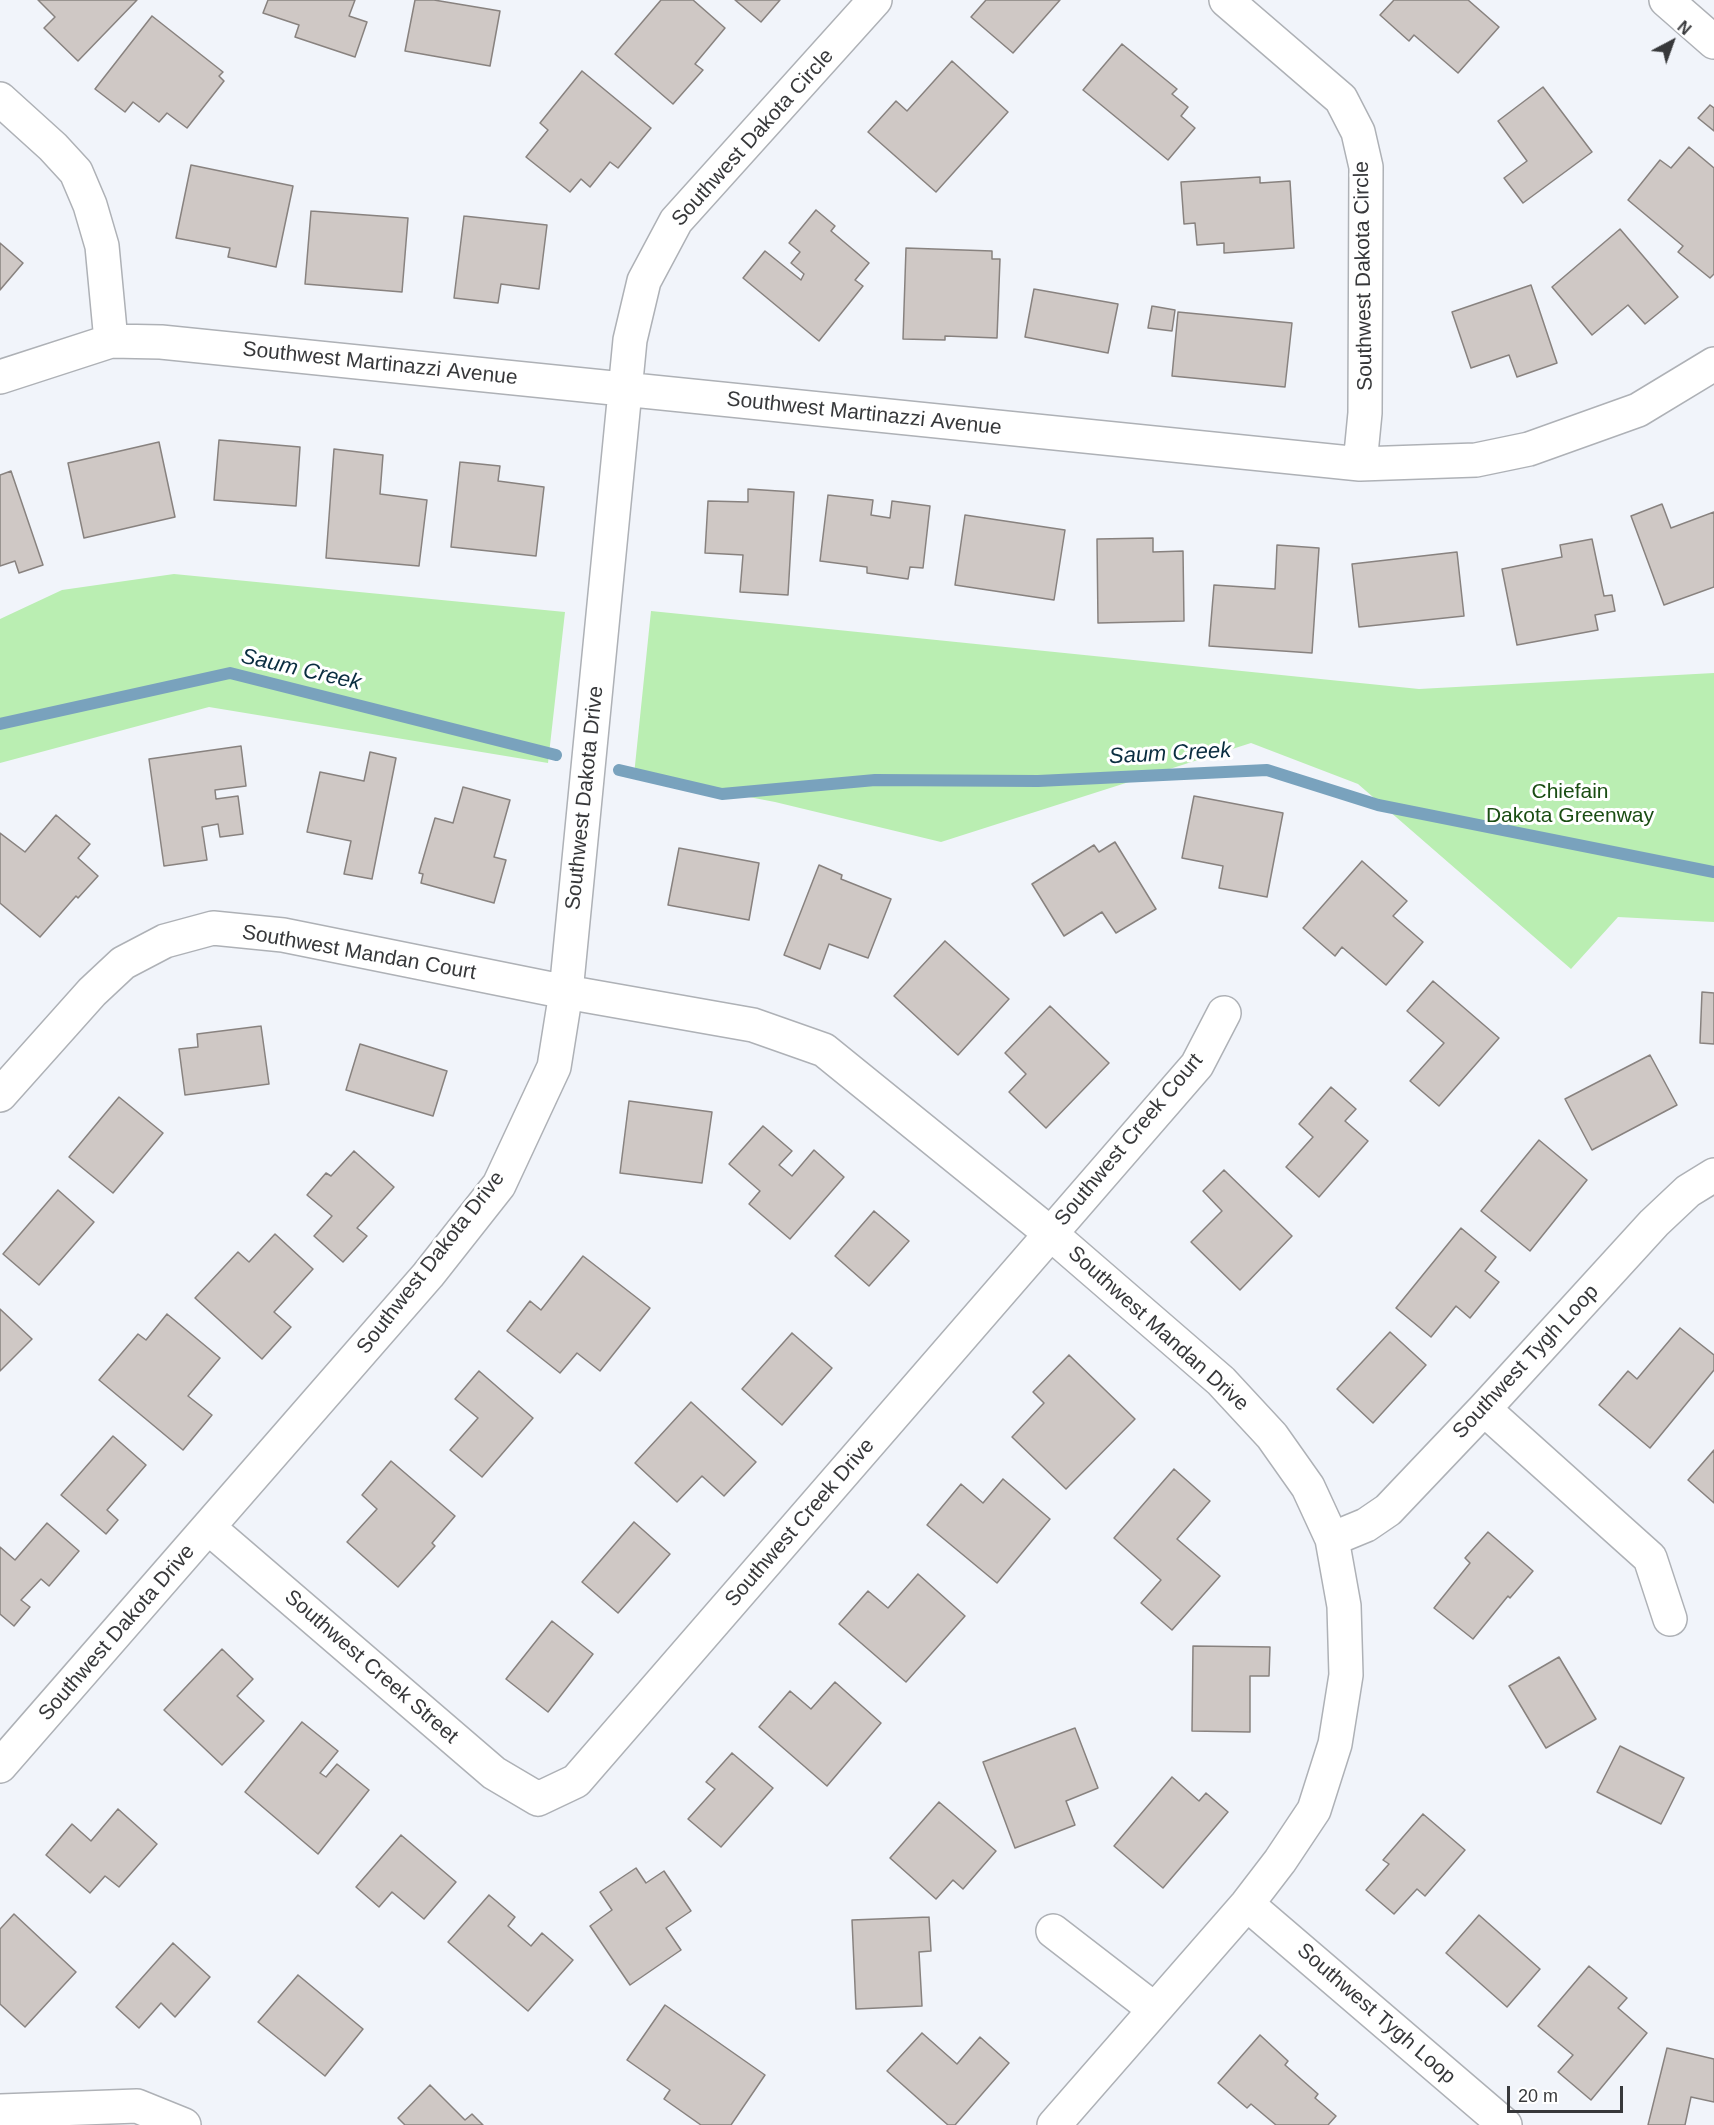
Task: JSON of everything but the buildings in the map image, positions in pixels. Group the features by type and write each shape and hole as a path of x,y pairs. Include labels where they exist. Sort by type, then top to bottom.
{"street":[{"name":"Southwest Dakota Circle","path":"625,389 630,340 644,281 676,220 875,0"},
{"name":"Southwest Dakota Circle","path":"1226,0 1341,99 1358,132 1366,167 1365,413 1360,464"},
{"path":"1666,0 1714,42"},
{"path":"0,99 54,147 76,172 90,205 102,246 111,341"},
{"name":"Southwest Martinazzi Avenue","path":"0,377 111,341 243,349 1360,464 1476,460 1529,449 1638,410 1714,364"},
{"name":"Southwest Dakota Drive","path":"0,1766 428,1275 500,1185 554,1067 567,992 625,389"},
{"name":"Southwest Mandan Court","path":"0,1095 92,992 123,963 165,940 213,928 283,935 567,992"},
{"name":"Southwest Mandan Drive","path":"567,992 753,1025 824,1050 1051,1234 1221,1381 1272,1436 1308,1487 1332,1539 1344,1606 1346,1675 1335,1744 1314,1810 1280,1861 1247,1904 1054,2125"},
{"name":"Southwest Creek Court","path":"1051,1234 1197,1065 1224,1013"},
{"name":"Southwest Tygh Loop","path":"1332,1539 1366,1525 1388,1510 1484,1409 1654,1222 1688,1191 1714,1175"},
{"name":"Southwest Creek Drive","path":"538,1798 576,1781 1051,1234"},
{"path":"1484,1409 1650,1558 1670,1619"},
{"name":"Southwest Creek Street","path":"208,1528 494,1773 538,1798"},
{"name":"Southwest Tygh Loop","path":"1247,1904 1505,2125"},
{"path":"1053,1930 1155,2009"},
{"path":"0,2111 137,2106 184,2125"}],"green space":[{"path":"174,574 565,612 548,763 209,707 0,763 0,619 62,590"},
{"name":"Chiefain Dakota Greenway","path":"651,611 1419,689 1714,673 1714,922 1618,917 1571,969 1358,784 1251,743 941,842 775,802 634,775"}],"waterway":[{"name":"Saum Creek","path":"0,724 230,673 556,755"},
{"name":"Saum Creek","path":"619,770 722,794 875,780 1038,781 1267,770 1378,805 1714,872"}]}
